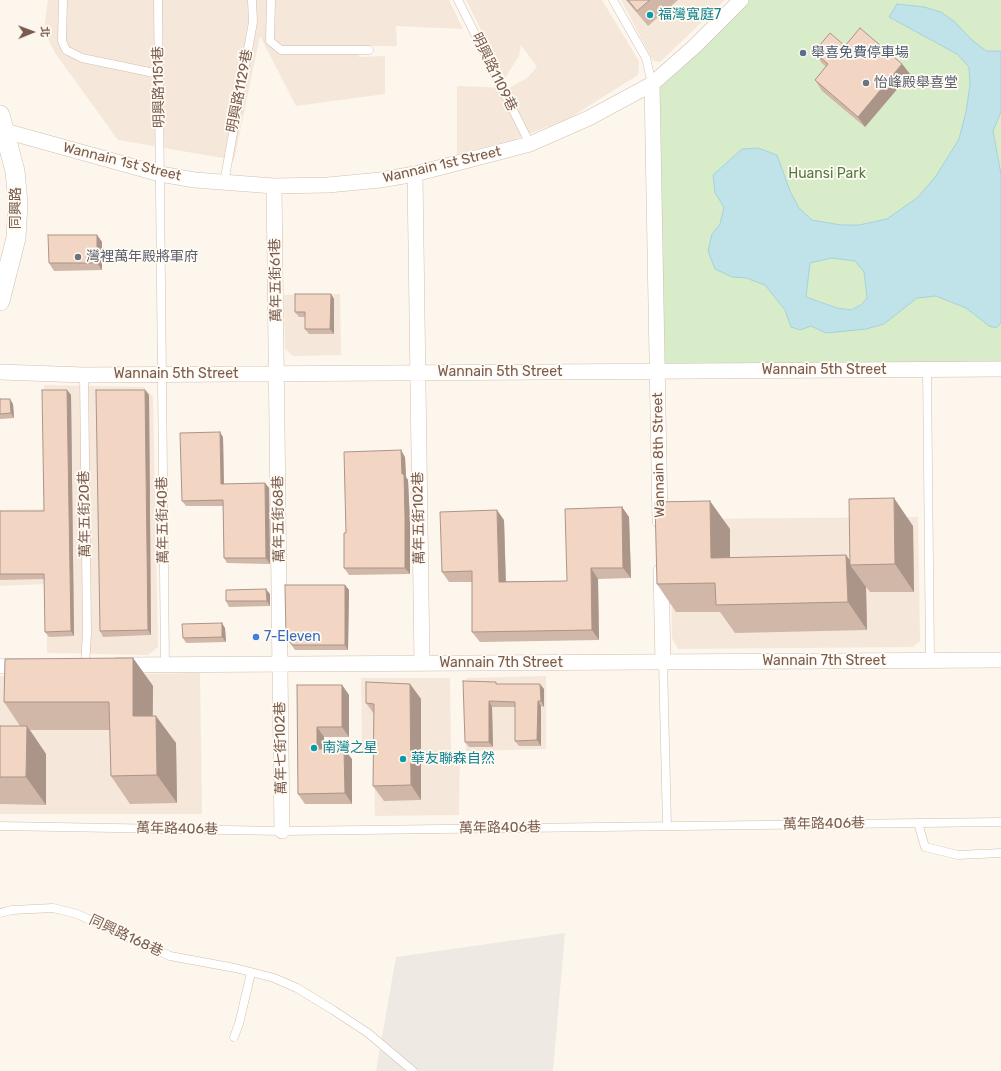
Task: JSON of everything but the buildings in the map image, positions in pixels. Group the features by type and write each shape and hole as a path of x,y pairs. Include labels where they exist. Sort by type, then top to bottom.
{"street":[{"name":"Wannain 1st Street","path":"2,123 160,174 224,182 274,186 328,185 415,174 530,144 589,118 652,84 695,46 741,0"},
{"name":"Wannain 8th Street","path":"652,84 661,536"},
{"name":"同興路","path":"0,301 13,255 17,221 17,185 2,123"},
{"name":"萬年五街102巷","path":"415,174 422,664"},
{"name":"萬年五街61巷","path":"274,186 278,374"},
{"name":"Wannain 5th Street","path":"0,372 84,375 1001,369"},
{"name":"萬年五街68巷","path":"278,374 281,664"},
{"path":"661,560 663,662"},
{"name":"Wannain 7th Street","path":"69,665 1001,660"},
{"name":"萬年七街102巷","path":"281,664 282,831"},
{"path":"0,666 38,666"}],"lane":[{"path":"63,0 62,41 66,50 82,58 159,74"},
{"name":"明興路1151巷","path":"158,0 161,374"},
{"name":"明興路1129巷","path":"224,182 253,22 252,0"},
{"path":"271,0 270,41 281,50 369,50"},
{"name":"明興路1109巷","path":"458,0 530,144"},
{"path":"613,0 646,58 652,84"},
{"path":"927,369 930,661"},
{"name":"萬年五街40巷","path":"161,374 165,665"},
{"name":"萬年五街20巷","path":"84,375 83,396 87,633 97,665"},
{"path":"663,662 667,826"},
{"name":"萬年路406巷","path":"0,826 282,831 1001,822"},
{"path":"918,823 924,847 958,855 1001,853"},
{"name":"同興路168巷","path":"0,913 12,910 53,908 76,914 170,956 235,968 274,978 297,988 368,1033 413,1071"},
{"path":"234,1037 240,1024 251,973"}],"shaded area":[{"path":"48,0 449,0 463,29 396,26 397,46 358,46 359,57 385,56 385,94 296,106 260,36 234,160 118,140 55,53 44,30"},
{"path":"466,0 602,0 639,61 638,75 568,119 513,140 457,154 457,86 509,88 527,78 537,67 521,45 519,56 505,78"},
{"path":"621,0 725,0 660,62 653,61"},
{"path":"340,294 341,355 293,356 285,349 284,295"},
{"path":"44,385 144,387 153,397 158,647 148,655 47,653 46,584 0,586 0,510 45,509"},
{"path":"918,517 920,641 913,647 678,649 672,638 670,519"},
{"path":"200,673 202,814 0,814 0,676"},
{"path":"546,676 546,749 466,751 466,678"},
{"path":"361,678 450,678 451,751 460,751 459,815 375,816 374,752 362,752"},
{"path":"565,933 553,1071 376,1071 396,957"}],"green space":[{"name":"Huansi Park","path":"741,0 1001,0 1001,369 658,371 652,84"}],"water":[{"path":"897,4 924,7 941,12 955,22 972,40 986,51 1001,51 1001,112 993,131 1001,174 1001,323 996,328 989,326 966,308 936,296 917,298 884,324 866,329 826,333 811,326 800,330 791,327 785,310 765,285 746,278 732,277 715,269 708,251 712,234 720,224 724,207 715,193 713,175 742,149 758,148 777,155 790,191 799,208 812,220 841,225 859,225 887,219 917,198 936,176 959,139 966,112 970,85 969,67 957,54 889,17","holes":["832,258 855,261 864,272 867,298 861,305 851,310 837,308 806,297 810,263"]}],"place":[{"name":"福灣寬庭7","path":"650,15"},
{"name":"舉喜免費停車場","path":"803,53"},
{"name":"怡峰殿舉喜堂","path":"866,83"},
{"name":"灣裡萬年殿將軍府","path":"78,257"},
{"name":"7-Eleven","path":"256,637"},
{"name":"南灣之星","path":"314,748"},
{"name":"華友聯森自然","path":"403,759"}]}
